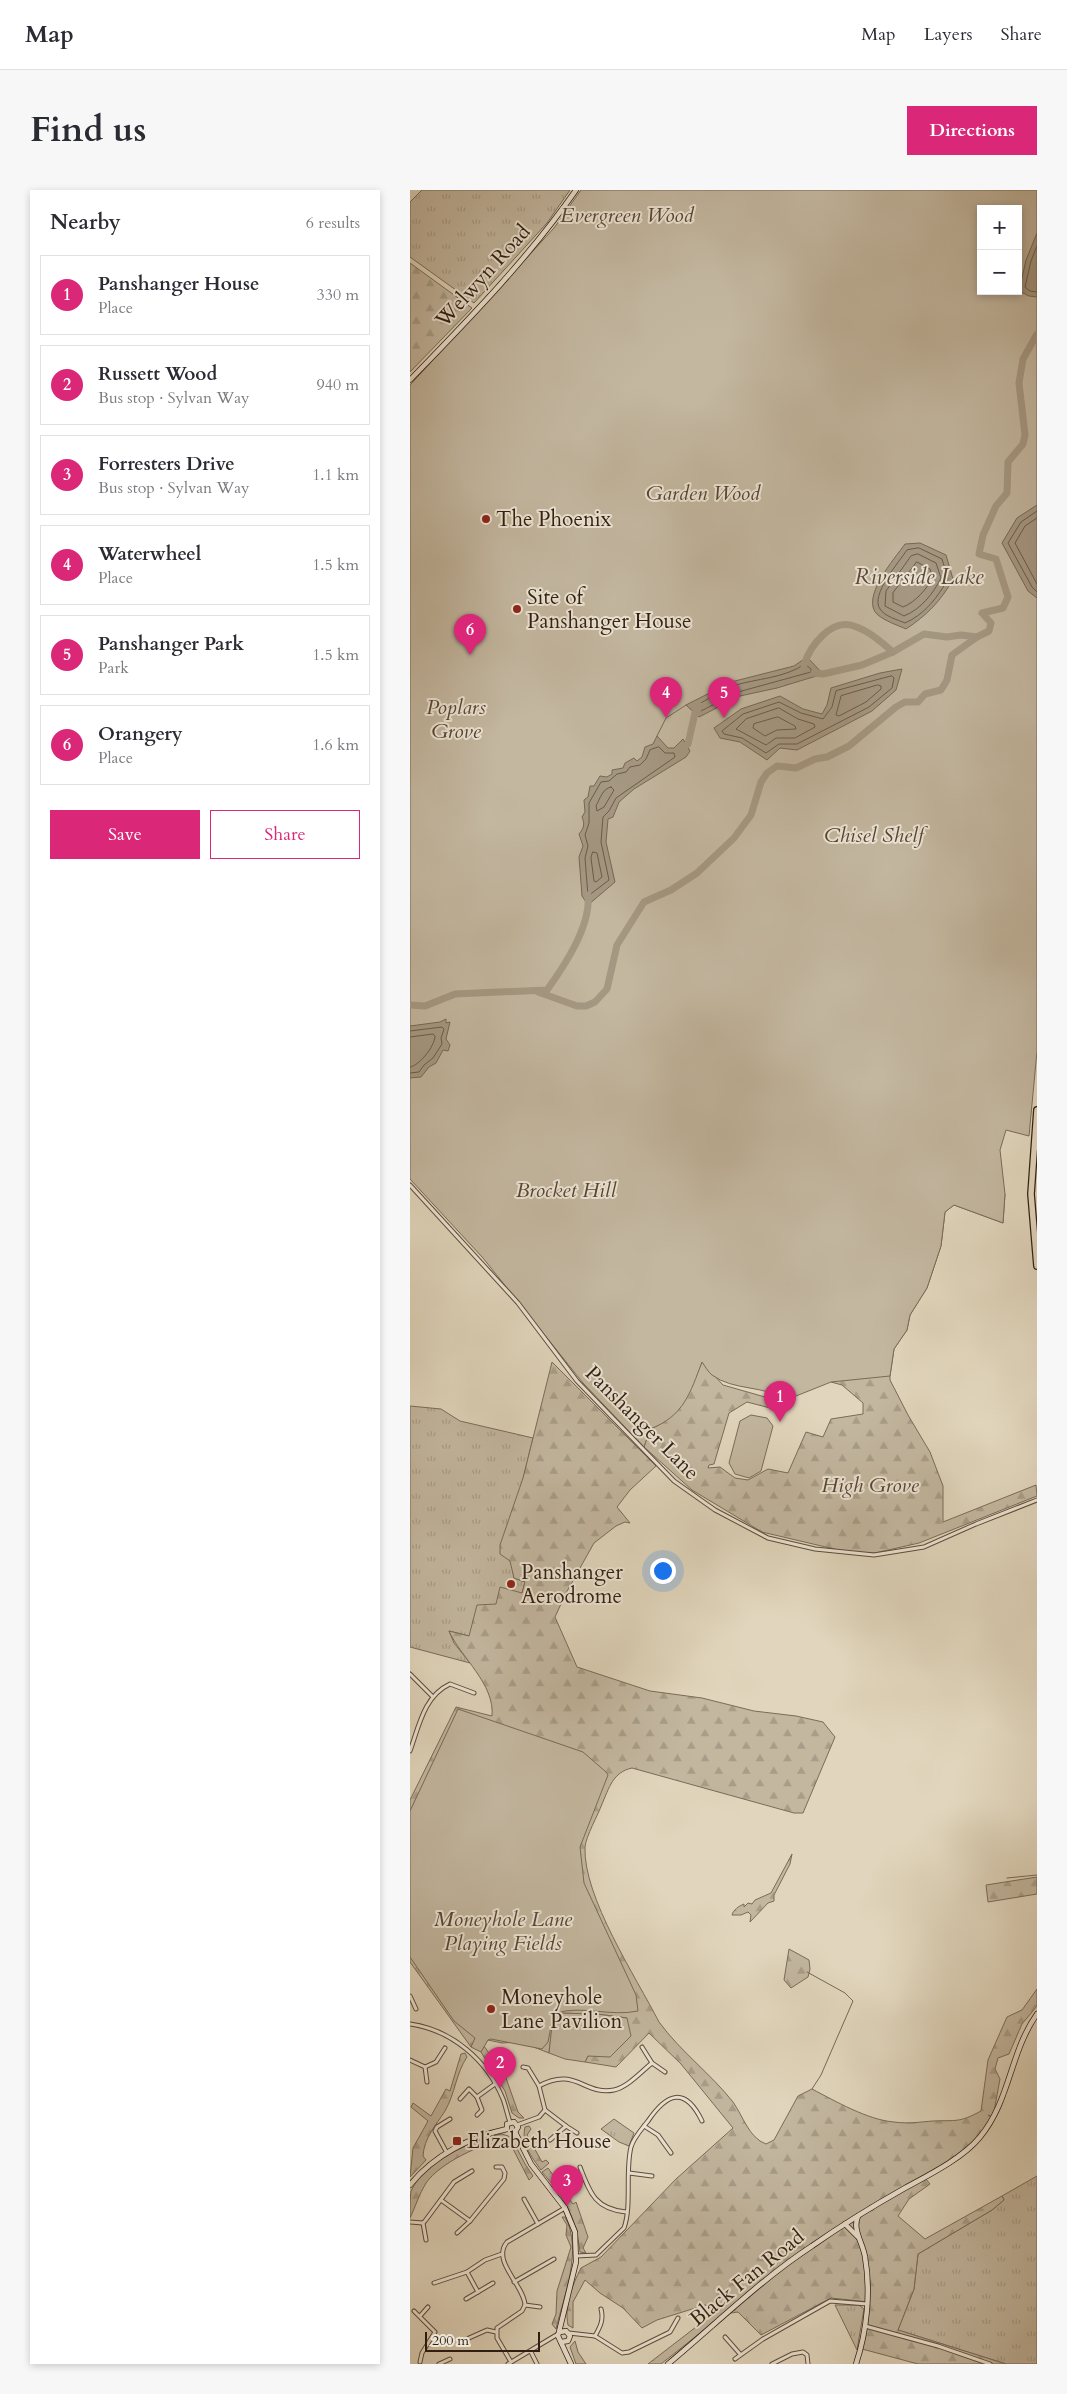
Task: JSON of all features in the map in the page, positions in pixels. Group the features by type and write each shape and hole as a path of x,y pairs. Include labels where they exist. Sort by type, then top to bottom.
{"highway":[{"path":"1037,1110 1031,1194 1032,1225 1037,1266"}],"main road":[{"name":"Welwyn Road","path":"410,380 526,255 551,226 576,190"},
{"name":"Black Fan Road","path":"668,2364 806,2249 847,2222 924,2178 979,2139 999,2108 1023,2036 1037,2014"},
{"path":"410,2185 425,2167 447,2153 475,2139 506,2129 510,2122 518,2125 515,2132 531,2164 565,2208 574,2232 576,2256 565,2303 560,2337 571,2364"},
{"path":"506,2129 509,2132 515,2132"},
{"path":"856,2364 866,2326 867,2304 866,2262 856,2224 859,2215"},
{"path":"847,2222 861,2243"},
{"path":"563,2323 568,2336 567,2352"},
{"path":"560,2337 568,2336"},
{"path":"560,2337 568,2336"}],"street":[{"name":"Panshanger Lane","path":"410,1185 518,1303 577,1381 674,1481 715,1510 768,1538 815,1549 874,1555 924,1547 1037,1500"},
{"path":"410,1674 433,1697"},
{"path":"410,1751 422,1716 440,1689 450,1684 474,1693"},
{"path":"410,1996 416,2009"},
{"path":"410,2024 453,2039 476,2058 495,2084 510,2122"},
{"path":"642,2047 652,2063 665,2072"},
{"path":"426,2067 436,2062 445,2048"},
{"path":"410,2060 426,2067"},
{"path":"539,2086 555,2078 565,2078 598,2089 614,2090 627,2084 652,2063"},
{"path":"426,2067 427,2082"},
{"path":"524,2067 528,2068 539,2086 545,2110 577,2133"},
{"path":"477,2097 495,2084"},
{"path":"460,2099 469,2089 477,2097 482,2110 477,2116"},
{"path":"576,2256 596,2255 624,2228 631,2147 637,2134 656,2108 675,2096 683,2098 696,2109 702,2121"},
{"path":"518,2125 539,2117 545,2110"},
{"path":"447,2153 435,2131 437,2127 450,2119"},
{"path":"550,2140 566,2126"},
{"path":"644,2126 658,2135 671,2153"},
{"path":"457,2233 470,2221 504,2179 505,2173 502,2167 496,2167"},
{"path":"580,2167 589,2192 601,2205 609,2210 626,2212"},
{"path":"422,2223 454,2182 472,2171"},
{"path":"629,2173 652,2176"},
{"path":"524,2199 538,2224"},
{"path":"441,2200 470,2221"},
{"path":"525,2305 502,2254 503,2246 565,2208"},
{"path":"410,2222 422,2223"},
{"path":"422,2223 426,2240"},
{"path":"434,2283 467,2272 485,2260 502,2254"},
{"path":"514,2282 554,2260"},
{"path":"467,2272 478,2292"},
{"path":"466,2299 492,2283"},
{"path":"735,2359 740,2354 830,2301 867,2304"},
{"path":"525,2305 540,2307"},
{"path":"525,2305 522,2310 501,2324 496,2332 509,2363 552,2339 560,2337"},
{"path":"420,2316 428,2307"},
{"path":"595,2336 601,2326 602,2315 600,2309"},
{"path":"414,2311 435,2332 421,2363 414,2364"},
{"path":"568,2336 595,2336 622,2353 629,2352 670,2332 678,2318"},
{"path":"866,2326 938,2346 990,2364"},
{"path":"470,2338 487,2330 496,2332"},
{"path":"725,2337 740,2354"},
{"path":"531,2352 537,2364"},
{"path":"772,2364 792,2354 803,2352 807,2355 808,2364"},
{"path":"439,2364 450,2360"}],"green space":[{"path":"422,190 570,190 547,223 474,303 410,257 410,202"},
{"path":"581,190 1037,190 1037,1051 1029,1136 1006,1130 1000,1150 1005,1194 1003,1223 954,1205 945,1212 941,1246 927,1288 910,1315 907,1330 894,1349 890,1376 831,1382 786,1400 769,1392 729,1384 720,1380 711,1374 702,1362 694,1384 684,1402 671,1417 662,1424 650,1429 644,1447 583,1383 483,1258 410,1179 410,385 554,228"},
{"path":"410,263 472,308 410,372"},
{"name":"High Grove","path":"1005,1194 1003,1223 954,1205 945,1212 941,1246 927,1288 910,1315 907,1330 894,1349 890,1380 930,1452 943,1486 943,1522 1036,1485 1037,1496 919,1543 875,1553 847,1552 762,1532 692,1490 644,1447 650,1429 660,1424 676,1410 688,1392 702,1362 723,1385 772,1399 775,1403 774,1409 747,1402 729,1413 714,1464 709,1465 708,1468 720,1467 735,1478 748,1480 768,1469 788,1473 806,1432 823,1437 831,1419 863,1414 863,1403 842,1385 831,1382 826,1225"},
{"path":"552,1362 656,1466 630,1490 617,1507 630,1523 625,1522 616,1526 594,1543 555,1617 577,1667 650,1691 702,1698 754,1711 796,1716 823,1722 835,1737 803,1813 794,1813 632,1768 620,1773 612,1782 586,1842 587,1867 592,1889 601,1912 659,2022 733,2102 755,2137 766,2144 774,2140 798,2096 812,2089 863,2114 894,2122 957,2120 981,2111 988,2060 1007,2017 1022,2010 1037,1989 1037,2006 1022,2024 1009,2054 998,2058 995,2069 1000,2079 993,2117 988,2115 994,2119 979,2139 925,2178 930,2184 909,2199 898,2216 925,2239 1002,2196 1004,2200 992,2210 918,2254 914,2289 898,2330 1006,2364 918,2364 862,2349 869,2302 831,2298 761,2335 738,2312 724,2314 661,2364 648,2364 718,2310 705,2305 657,2320 642,2328 623,2308 600,2293 585,2280 573,2302 573,2328 568,2325 568,2303 581,2268 601,2257 676,2179 733,2128 681,2064 649,2033 616,2067 585,2062 588,2056 627,2018 597,2014 554,2013 549,2053 521,2042 502,2043 488,2040 410,1838 410,1800 456,1707 492,1716 492,1704 483,1682 449,1631 469,1636 477,1605 496,1604 500,1587 522,1593 525,1582 514,1578 510,1561 500,1554 500,1545 523,1478"},
{"name":"Panshanger Aerodrome","path":"410,1406 441,1409 460,1421 533,1438 517,1508 512,1546 514,1578 525,1582 522,1593 496,1604 469,1636 449,1631 454,1643 470,1663 410,1647"},
{"path":"751,1415 767,1418 773,1426 761,1471 749,1478 735,1474 729,1463 740,1421"},
{"name":"Moneyhole Lane Playing Fields","path":"458,1709 583,1752 608,1775 580,1847 584,1883 636,1995 638,2011 617,2013 576,2010 556,2013 597,2014 627,2018 631,2036 610,2057 588,2056 585,2062 565,2059 549,2053 553,2016 548,2042 542,2049 491,2039 488,2040 481,2052 471,2047 475,2038 454,2021 410,1957 410,1811"},
{"path":"792,1854 790,1864 774,1895 774,1901 768,1903 750,1922 751,1915 748,1912 741,1915 732,1915 740,1906 744,1904 744,1907 748,1903 752,1904 755,1900 771,1893"},
{"path":"1037,1877 1037,1894 988,1902 986,1885"},
{"path":"410,1932 479,2031 471,2047 410,1962"},
{"path":"789,1949 809,1960 810,1969 808,1977 791,1988 784,1980"},
{"path":"484,2046 506,2078 518,2112 524,2118 519,2118 512,2113 505,2091 481,2052"},
{"path":"465,2053 467,2057 460,2070 445,2111 426,2143 423,2156 426,2160 410,2177 413,2148 428,2121 411,2107 413,2103 431,2116 446,2089 450,2091 461,2054"},
{"path":"614,2119 634,2133 629,2146 619,2142 601,2129"},
{"path":"529,2126 531,2129 527,2135 542,2162 546,2160 549,2163 541,2170 530,2155 524,2139 525,2127"},
{"path":"502,2134 511,2137 533,2176 529,2180 510,2143 504,2139 494,2142 462,2155 433,2175 426,2183 410,2218 411,2191 426,2171 464,2147 491,2136"},
{"path":"548,2168 561,2186 569,2184 572,2188 568,2198 573,2204 576,2202 588,2237 583,2248 586,2253 580,2252 576,2228 568,2209 542,2172"},
{"path":"1037,2176 1037,2364 1006,2364 898,2330 914,2289 918,2254 992,2210 1004,2200 1002,2196"},
{"path":"562,2217 565,2217 570,2230 572,2258 556,2329 552,2324 556,2314 557,2291 571,2247 566,2235 567,2225"},
{"path":"835,2305 859,2305 864,2309 857,2350"},
{"path":"575,2341 578,2352 586,2364 576,2364 570,2347"}],"water":[{"path":"1037,233 1037,297 1022,292 1022,278 1026,260"},
{"path":"1037,505 1037,598 1028,591 1002,543 1017,518"},
{"name":"Riverside Lake","path":"920,543 946,555 953,579 933,607 906,629 878,615 873,608 873,599 887,568 905,544"},
{"path":"807,657 823,674 777,688 740,696 699,717 686,705 731,682 794,666"},
{"path":"902,669 896,690 872,711 797,750 780,748 767,760 740,742 720,738 714,728 741,709 780,696 803,709 822,714 827,705 831,688 880,673"},
{"path":"657,736 668,748 674,748 683,739 690,751 686,757 634,789 619,802 613,817 608,819 606,842 615,882 588,905 582,896 579,857 583,846 579,834 584,822 582,817 585,812 584,800 588,797 590,786 594,786 600,776 607,777 612,774 612,770 623,768 625,763 634,758 637,761 642,757 645,747 653,744"},
{"path":"446,1019 446,1023 450,1022 446,1039 450,1045 448,1051 443,1050 436,1063 429,1067 421,1077 410,1078 410,1026 440,1022"}],"waterway":[{"path":"814,673 823,674 862,665 893,652 924,634 947,637 961,635 977,637 989,631 991,623 982,613 1003,608 1008,597 996,559 979,554 983,535 996,506 1007,493 1008,462 1023,444 1025,435 1019,383 1023,359 1037,334"},
{"path":"804,665 816,642 837,626 854,626 865,631 893,652"},
{"path":"538,992 577,1006 586,1006 595,1002 607,989 617,945 644,902 671,890 697,873 734,838 751,815 761,782 767,773 777,766 796,768 815,759 827,757 849,746 896,707 905,702 918,702 925,694 941,690 947,680 952,655 977,637"},
{"path":"657,736 666,718 686,705"},
{"path":"681,749 688,744 695,713 700,706"},
{"path":"410,1005 425,1006 455,994 547,990 569,957 581,932 588,907 588,895"},
{"path":"1007,1878 1037,1875"},
{"path":"807,1972 845,1993 853,2001 821,2075 812,2089"}],"place":[{"name":"The Phoenix","path":"486,519"},
{"name":"Site of Panshanger House","path":"517,609"},
{"name":"Orangery","path":"470,655"},
{"name":"Waterwheel","path":"666,718"},
{"name":"Panshanger Park","path":"724,718"},
{"name":"Panshanger House","path":"780,1422"},
{"name":"Panshanger Aerodrome","path":"511,1584"},
{"name":"Moneyhole Lane Pavilion","path":"491,2009"},
{"name":"Russett Wood","path":"500,2088"},
{"name":"Elizabeth House","path":"457,2141"},
{"name":"Forresters Drive","path":"567,2206"}],"park label":[{"name":"Evergreen Wood","path":"627,215"},
{"name":"Garden Wood","path":"703,493"},
{"name":"Poplars Grove","path":"456,719"},
{"name":"Chisel Shelf","path":"874,835"},
{"name":"Brocket Hill","path":"566,1190"}]}
